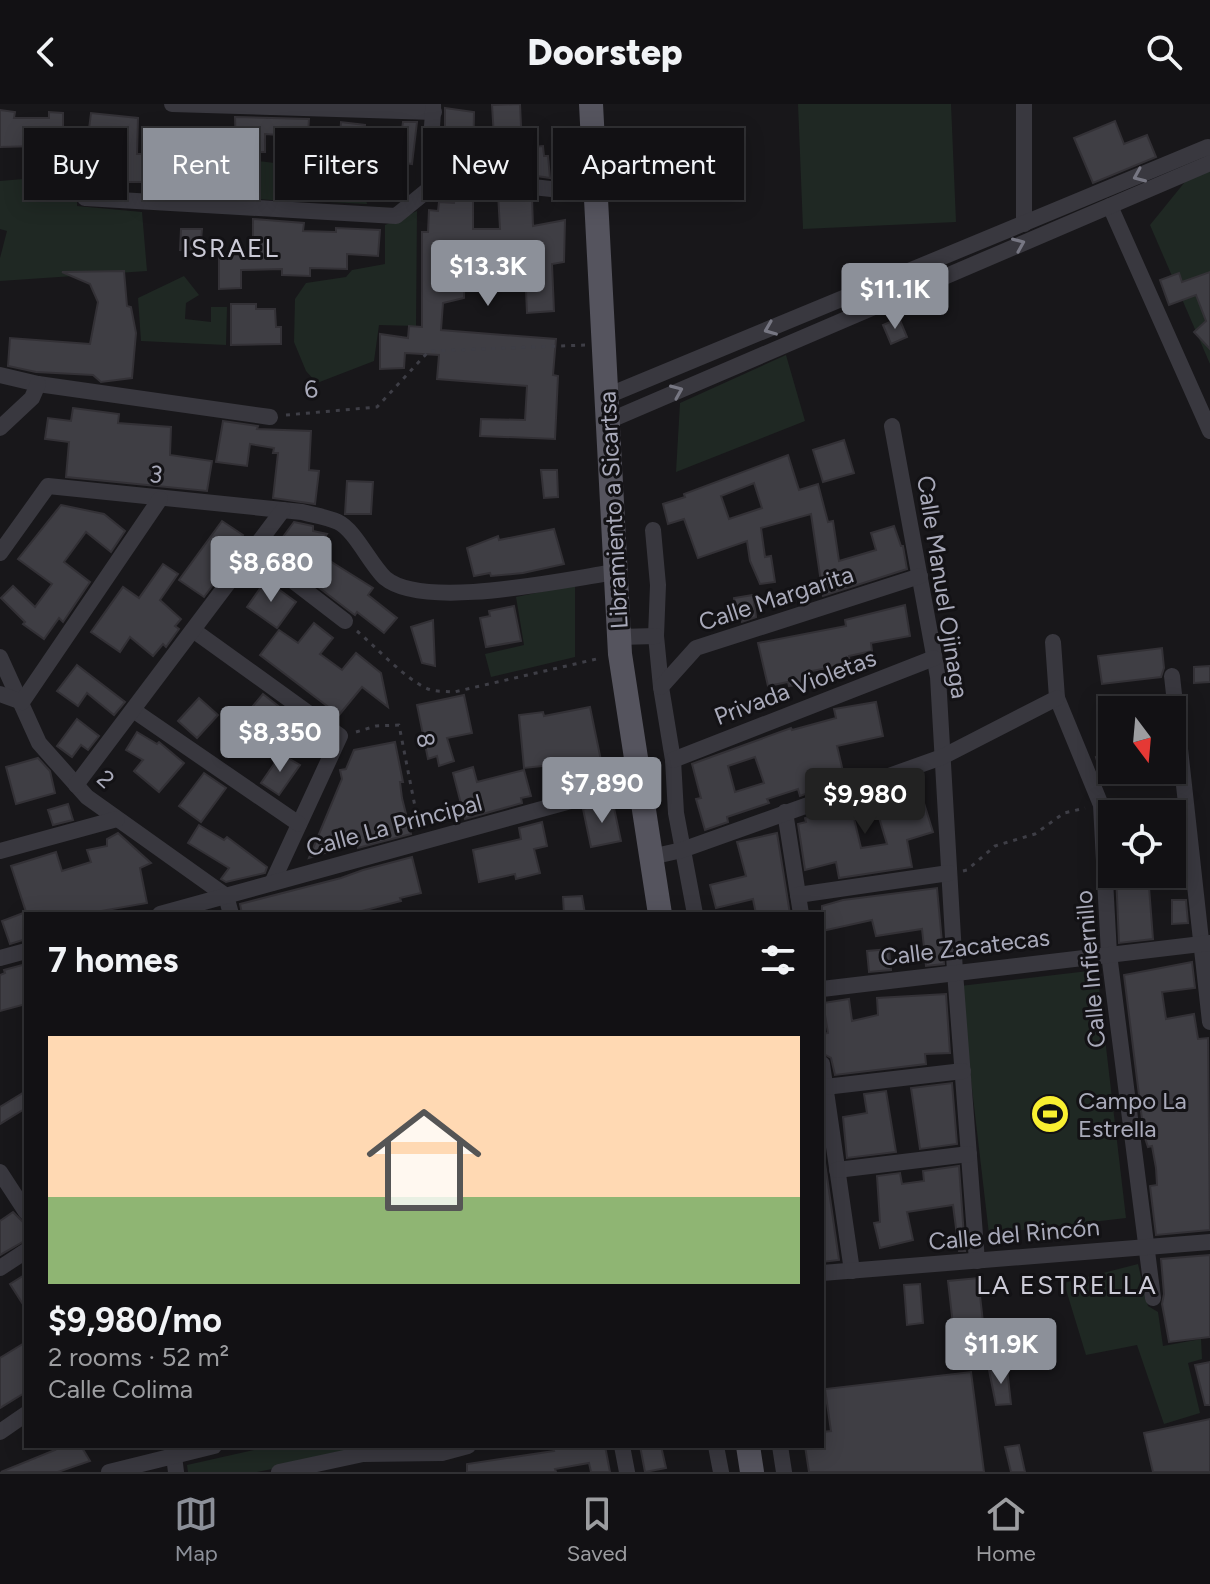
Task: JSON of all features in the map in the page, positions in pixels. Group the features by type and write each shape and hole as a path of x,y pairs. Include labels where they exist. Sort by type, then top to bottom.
{"main road":[{"name":"Libramiento a Sicartsa","path":"591,104 592,128"},
{"name":"Libramiento a Sicartsa","path":"595,200 619,646 660,912"},
{"path":"748,1448 752,1472"}],"street":[{"path":"172,104 433,108"},
{"path":"1024,104 1024,224"},
{"path":"607,396 1208,147 1210,150"},
{"path":"606,422 1210,163"},
{"path":"120,200 396,216 423,194"},
{"path":"1110,206 1210,431"},
{"path":"0,375 38,384 270,417"},
{"path":"0,428 32,398 38,384"},
{"name":"Calle Manuel Ojinaga","path":"892,426 934,658 977,1261"},
{"name":"3","path":"0,553 48,486 302,512 340,522 386,578 406,589 424,593 480,592 616,572"},
{"path":"0,699 22,702 160,499"},
{"path":"76,785 283,510"},
{"path":"653,530 661,687 673,760 676,813 695,912"},
{"path":"253,550 345,621"},
{"name":"Calle Margarita","path":"661,687 696,648 920,576"},
{"path":"193,630 340,736 272,883"},
{"path":"619,646 656,636"},
{"name":"Calle Infiernillo","path":"1053,642 1057,698 1099,800"},
{"name":"2","path":"0,657 39,743 87,797 226,896"},
{"name":"Privada Violetas","path":"673,760 934,658"},
{"path":"1172,676 1205,944 1210,1022"},
{"path":"651,857 682,850 942,757 1057,698"},
{"path":"133,710 299,824"},
{"name":"Calle La Principal","path":"167,912 640,782"},
{"path":"785,812 801,912"},
{"path":"0,851 117,819"},
{"path":"798,895 949,873"},
{"name":"Calle Infiernillo","path":"1105,888 1109,954 1153,1298"},
{"path":"226,896 230,912"},
{"name":"Calle Zacatecas","path":"824,989 1205,944"},
{"path":"0,958 24,952"},
{"path":"825,1087 963,1071"},
{"path":"824,1079 826,1127 837,1170 852,1271"},
{"path":"837,1170 969,1154"},
{"path":"0,1172 24,1209"},
{"name":"Calle del Rincón","path":"824,1273 1210,1242"},
{"path":"0,1268 24,1252"},
{"path":"0,1432 24,1415"},
{"path":"109,1472 175,1464 210,1448"},
{"path":"279,1472 308,1469 363,1454 431,1453 457,1448"},
{"path":"622,1448 627,1472"},
{"path":"716,1448 721,1472"},
{"path":"780,1448 784,1472"},
{"path":"431,1453 435,1472"}],"path":[{"name":"6","path":"270,417 377,407 429,351 605,344"},
{"path":"345,621 412,678 428,689 443,691 454,692 619,646"},
{"name":"8","path":"340,736 376,726 399,725 422,842"},
{"path":"949,873 967,870 995,846 1035,834 1064,813 1098,806"}],"shaded area":[{"path":"798,104 951,104 956,222 803,229"},
{"path":"1210,151 1210,364 1150,225"},
{"path":"259,161 275,163 275,200 284,201 259,199"},
{"path":"24,179 24,200 77,200 77,206 142,212 147,271 0,281 0,258 7,231 0,229 0,181"},
{"path":"366,200 367,204 311,201"},
{"path":"417,211 416,326 379,325 374,361 317,383 306,371 294,342 295,299 306,283 346,277 352,270 385,264 385,225"},
{"path":"184,276 199,295 186,303 185,319 211,322 211,307 227,307 226,345 141,341 138,298"},
{"path":"786,355 805,421 676,472 680,403"},
{"path":"575,585 575,657 491,677 485,654 524,645 516,597"},
{"path":"1097,970 1126,1218 989,1234 960,986"},
{"path":"1138,1264 1148,1306 1158,1312 1163,1346 1201,1339 1202,1359 1188,1363 1200,1413 1164,1424 1137,1345 1086,1355 1064,1283"},
{"path":"263,1448 379,1448 257,1472 188,1472 187,1465"}],"building":[{"path":"520,104 521,128 493,128 492,105"},
{"path":"445,108 474,112 474,128 445,128"},
{"path":"0,110 15,112 14,118 49,118 49,112 63,113 63,127 76,128 24,128 24,146 0,147"},
{"path":"91,113 138,118 137,154 143,154 143,182 127,182 127,128 89,128"},
{"path":"235,117 309,119 308,128 275,128 275,135 265,134 265,152 259,152 259,128 235,128"},
{"path":"1115,121 1124,144 1147,135 1156,157 1093,183 1074,138"},
{"path":"341,122 365,125 365,128 341,128"},
{"path":"403,122 417,122 412,164 407,163 407,128 402,128"},
{"path":"543,146 544,156 548,156 550,178 537,176 537,147"},
{"path":"454,200 473,200 473,229 500,229 498,200 532,200 533,226 565,220 564,262 552,264 554,311 527,313 525,267 520,268 519,258 503,261 501,251 465,258 464,298 443,303 441,330 556,339 553,375 558,376 555,439 480,436 481,419 525,420 527,386 437,379 439,355 405,353 404,368 380,369 380,334 408,338 409,326 422,327 422,232 428,232 429,210 438,211 439,202 454,203"},
{"path":"253,219 304,223 303,231 336,232 336,228 380,230 378,256 347,254 347,269 310,268 310,276 282,275 282,269 241,270 241,288 219,289 219,255 253,255"},
{"path":"181,229 202,229 200,251 180,250"},
{"path":"124,271 127,306 131,307 136,333 132,378 101,382 93,375 36,372 8,366 10,338 90,344 98,302 90,284 62,272"},
{"path":"1210,272 1210,349 1194,332 1206,321 1196,295 1169,305 1160,280 1179,273 1182,282"},
{"path":"231,304 256,304 256,309 275,309 276,327 281,327 281,344 231,345"},
{"path":"899,318 907,337 891,344 883,325"},
{"path":"73,408 119,414 118,423 171,427 170,455 212,461 207,491 66,477 69,442 45,439 48,418 71,421"},
{"path":"223,421 258,426 257,429 311,431 309,470 319,471 315,504 273,498 278,453 273,453 274,448 250,444 247,466 216,462"},
{"path":"844,440 854,473 823,482 813,450"},
{"path":"788,455 799,490 818,484 828,522 833,521 839,561 876,550 871,533 894,526 903,546 907,569 823,596 811,514 761,528 765,557 771,556 775,582 760,584 750,561 747,541 698,558 684,519 668,524 663,504 685,497 684,494","holes":["754,483 762,508 729,519 721,496"]},
{"path":"541,470 557,470 558,497 544,498"},
{"path":"347,481 373,482 371,514 345,514"},
{"path":"61,505 104,514 125,531 111,552 86,532 64,562 90,582 63,622 59,618 44,639 23,624 25,622 1,598 13,586 35,607 52,584 18,559"},
{"path":"222,521 243,535 241,539 245,542 204,597 179,580"},
{"path":"294,522 313,526 313,531 327,534 314,551 373,588 368,595 397,618 384,633 357,612 355,615 352,613 274,549"},
{"path":"554,529 564,564 523,573 474,576 467,548 498,536 499,540"},
{"path":"163,564 178,574 160,600 181,619 175,626 179,629 166,647 163,644 153,656 130,637 120,652 91,632 123,587 139,598"},
{"path":"266,580 296,602 277,628 247,607"},
{"path":"753,595 756,617 742,622 741,612 736,613 734,598"},
{"path":"905,605 910,636 871,643 872,651 849,656 850,664 806,672 808,683 789,686 788,682 768,686 758,643 846,626 845,620"},
{"path":"514,606 521,641 486,647 480,618 490,616 489,611"},
{"path":"433,620 435,666 422,663 411,627"},
{"path":"314,623 333,638 320,654 342,670 356,653 381,673 388,707 362,687 339,715 260,655 279,630 298,643"},
{"path":"1162,648 1164,668 1161,677 1102,684 1098,656"},
{"path":"77,665 125,702 114,715 87,693 78,706 57,691"},
{"path":"1210,666 1210,682 1194,683 1194,667"},
{"path":"263,694 305,727 281,754 242,719"},
{"path":"464,695 472,733 447,738 454,761 439,766 437,756 428,759 417,705"},
{"path":"199,698 218,715 197,738 178,721"},
{"path":"876,702 883,736 837,746 845,780 800,796 798,789 767,799 769,803 727,817 728,822 705,830 696,799 701,798 692,764 791,728 836,718 834,709","holes":["755,757 764,783 735,792 728,766"]},
{"path":"590,707 605,780 578,788 572,763 524,768 519,715 543,712 544,716"},
{"path":"77,719 99,736 88,750 81,745 72,757 57,746"},
{"path":"137,732 157,744 159,742 184,763 159,792 134,771 143,760 126,750"},
{"path":"395,742 403,782 400,782 402,798 411,834 358,848 353,844 309,858 342,779 340,770 346,769 354,750"},
{"path":"281,754 300,765 279,795 261,783"},
{"path":"38,758 50,771 55,793 16,804 6,767"},
{"path":"473,767 477,782 524,770 531,796 521,798 522,803 465,819 453,773"},
{"path":"204,773 226,788 201,822 179,806"},
{"path":"919,787 933,832 907,840 912,867 839,878 836,862 805,870 798,824 806,822 805,818 850,801 861,848 887,844 874,801"},
{"path":"613,803 621,841 591,847 583,809"},
{"path":"68,804 73,820 53,825 48,810"},
{"path":"542,822 547,846 534,849 540,873 516,879 515,874 479,882 473,850 521,839 519,828"},
{"path":"199,825 224,840 227,837 267,867 265,873 226,882 221,879 229,868 188,843"},
{"path":"118,833 151,863 140,868 147,903 101,912 26,912 11,866 56,852 62,871 91,862 87,850 107,846 107,839"},
{"path":"777,833 790,912 756,912 753,899 716,908 710,885 746,876 737,842"},
{"path":"412,857 421,893 358,912 242,912 240,904"},
{"path":"937,888 944,964 926,966 922,929 876,936 872,920 824,931 822,906 843,900"},
{"path":"1117,888 1149,888 1153,939 1119,943"},
{"path":"582,896 585,912 564,912 563,897"},
{"path":"1172,900 1186,900 1188,923 1172,924"},
{"path":"24,913 24,940 10,944 2,921"},
{"path":"889,949 891,970 869,972 867,951"},
{"path":"1192,962 1195,988 1162,992 1166,1019 1194,1014 1198,1039 1208,1038 1210,1230 1156,1235 1150,1186 1157,1185 1156,1168 1152,1146 1148,1147 1144,1135 1124,975"},
{"path":"24,965 24,1005 0,1011 0,975 5,973 4,970"},
{"path":"946,994 950,1053 925,1054 926,1064 835,1075 831,1058 824,1054 824,1034 828,1033 824,1003 849,999 852,1021 878,1015 877,998"},
{"path":"952,1083 957,1144 920,1149 911,1088"},
{"path":"886,1091 896,1152 847,1158 843,1117 867,1113 864,1094"},
{"path":"24,1092 24,1109 0,1124 0,1107"},
{"path":"824,1156 839,1260 824,1262"},
{"path":"959,1166 965,1251 959,1251 953,1205 907,1212 913,1240 880,1248 874,1223 880,1222 877,1176 900,1173 902,1184 924,1181 923,1171"},
{"path":"13,1212 24,1223 24,1241 0,1255 0,1221"},
{"path":"1210,1255 1210,1337 1169,1342 1162,1304 1161,1259"},
{"path":"24,1275 24,1306 10,1284"},
{"path":"978,1278 983,1322 953,1325 948,1281"},
{"path":"920,1284 923,1323 907,1325 904,1285"},
{"path":"24,1343 24,1393 0,1408 0,1358"},
{"path":"1210,1362 1210,1405 1205,1405 1195,1365"},
{"path":"1007,1368 1011,1404 996,1405 989,1370"},
{"path":"971,1372 984,1472 809,1472 805,1448 824,1448 824,1432 831,1431 825,1389"},
{"path":"1210,1419 1210,1472 1153,1472 1144,1433"},
{"path":"1019,1445 1025,1472 1011,1472 1005,1447"},
{"path":"82,1448 90,1461 58,1472 1,1472 55,1450"},
{"path":"553,1448 605,1448 610,1472 591,1472 589,1463 555,1469 556,1472 467,1472 467,1464 554,1451"},
{"path":"640,1448 661,1448 666,1468 645,1472"}],"place":[{"name":"Campo La Estrella","path":"1050,1114"}],"district":[{"name":"ISRAEL","path":"231,248"},
{"name":"LA ESTRELLA","path":"1067,1285"}]}
